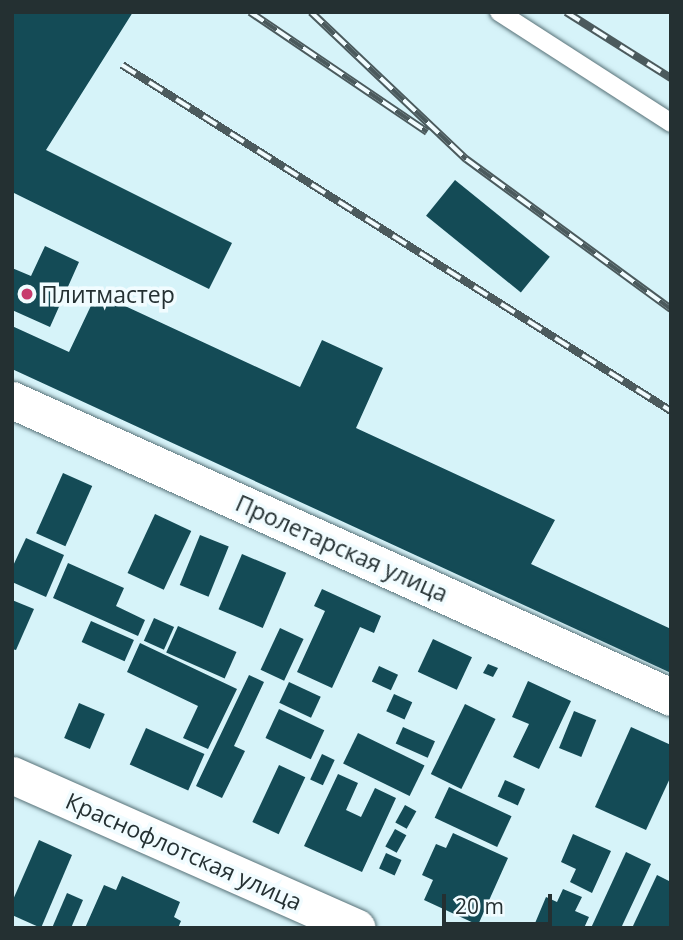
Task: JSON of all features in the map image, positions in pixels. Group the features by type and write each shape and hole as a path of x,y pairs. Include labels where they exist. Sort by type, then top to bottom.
{"street":[{"name":"Пролетарская улица","path":"12,400 671,697"},
{"name":"Краснофлотская улица","path":"12,775 357,928"}],"lane":[{"path":"499,12 671,123"}],"building":[{"path":"12,12 133,12 46,150 232,243 209,289 12,192"},
{"path":"455,180 550,257 521,293 426,216"},
{"path":"45,246 79,262 50,327 12,310 12,268 31,276"},
{"path":"97,293 300,387 322,340 383,368 356,428 555,520 531,564 671,629 671,673 12,369 12,326 69,352"},
{"path":"63,473 92,486 65,546 36,533"},
{"path":"155,514 191,531 164,590 128,573"},
{"path":"200,535 229,547 209,597 180,585"},
{"path":"26,538 64,555 46,597 12,582 12,568"},
{"path":"242,554 286,573 263,628 219,609"},
{"path":"68,563 124,588 116,606 145,620 138,636 53,598"},
{"path":"322,589 381,616 374,633 360,627 332,688 297,672 325,611 314,606"},
{"path":"12,600 34,609 16,650 12,649"},
{"path":"154,618 174,627 164,650 144,641"},
{"path":"91,621 134,640 125,661 82,642"},
{"path":"178,626 236,652 225,679 166,652"},
{"path":"280,628 304,639 284,681 261,670"},
{"path":"433,639 472,657 457,690 418,672"},
{"path":"140,643 237,689 208,749 183,738 198,706 127,672"},
{"path":"488,664 498,668 493,677 483,673"},
{"path":"379,666 398,675 391,690 372,681"},
{"path":"249,675 264,682 234,746 245,751 222,798 196,786"},
{"path":"528,681 571,701 539,769 513,757 529,724 512,717"},
{"path":"289,682 321,697 311,718 279,703"},
{"path":"394,694 412,702 405,719 386,711"},
{"path":"79,703 105,714 90,749 64,738"},
{"path":"465,704 496,719 461,789 431,774"},
{"path":"279,709 324,730 311,759 265,738"},
{"path":"574,711 596,720 581,757 559,748"},
{"path":"403,727 435,741 428,758 396,743"},
{"path":"631,727 671,745 671,776 646,830 595,807"},
{"path":"146,728 204,754 188,791 130,765"},
{"path":"358,733 425,765 410,796 343,764"},
{"path":"322,754 335,760 323,785 310,779"},
{"path":"279,765 305,777 279,834 252,822"},
{"path":"338,774 358,783 346,810 361,817 375,788 396,798 362,872 304,846"},
{"path":"505,780 525,789 518,805 498,796"},
{"path":"449,787 512,816 497,847 435,818"},
{"path":"405,805 416,811 407,829 395,822"},
{"path":"395,829 406,835 397,853 385,846"},
{"path":"453,833 508,858 478,925 424,900 433,880 422,875 436,844 446,848"},
{"path":"573,834 611,851 592,893 570,882 576,869 561,862"},
{"path":"39,840 72,855 41,928 12,915 12,902"},
{"path":"626,852 651,864 621,928 591,928"},
{"path":"386,853 402,860 395,875 379,869"},
{"path":"657,875 671,882 671,928 632,928"},
{"path":"122,876 180,902 174,917 181,921 178,928 85,928 104,885 116,890"},
{"path":"563,889 582,897 575,911 589,917 584,928 533,928 546,897 557,902"},
{"path":"67,893 83,900 71,928 52,928"}],"railway":[{"path":"250,12 427,132"},
{"path":"311,12 466,159 671,309"},
{"path":"566,12 671,78"},
{"path":"122,65 671,411"}],"place":[{"name":"Плитмастер","path":"27,294"}]}
